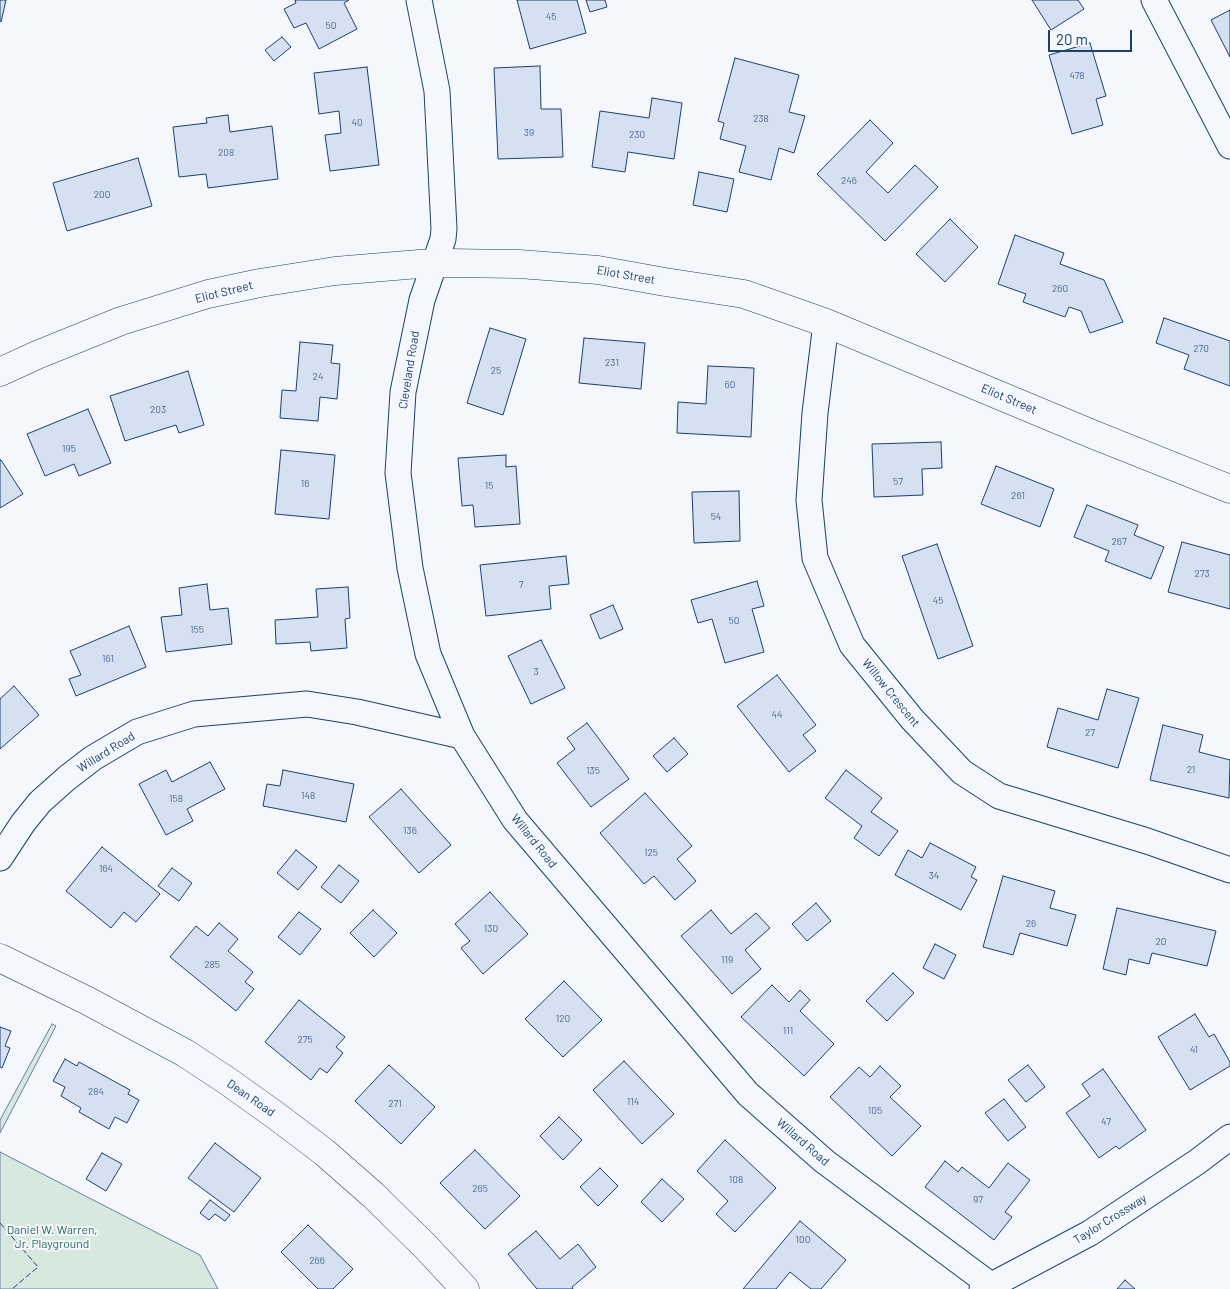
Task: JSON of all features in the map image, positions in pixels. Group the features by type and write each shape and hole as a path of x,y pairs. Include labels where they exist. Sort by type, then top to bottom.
{"street":[{"name":"Cleveland Road","path":"419,0 437,91 444,229 443,239 422,300 403,392 398,473 410,568 428,654 462,736"},
{"path":"1154,0 1230,146"},
{"name":"Eliot Street","path":"0,372 37,355 121,322 208,294 260,283 325,272 404,265 519,264 598,270 744,294 826,323 1230,489"},
{"name":"Willow Crescent","path":"826,323 815,413 809,500 814,558 852,645 912,719 962,772 999,796 1147,841 1230,870"},
{"name":"Willard Road","path":"0,858 23,823 40,802 93,758 137,732 194,714 307,704 377,716 462,736 515,820 748,1094 824,1161 990,1288"},
{"name":"Dean Road","path":"0,958 86,1000 185,1053 276,1115 324,1152 373,1195 426,1247 464,1289"},
{"name":"Taylor Crossway","path":"990,1288 1090,1233 1197,1162 1230,1137"}],"green space":[{"path":"52,1024 56,1026 0,1133 0,1120"},
{"name":"Daniel W. Warren, Jr. Playground","path":"0,1152 200,1255 218,1289 0,1289"}],"building":[{"path":"0,0 6,0 1,22 0,21"},
{"path":"295,0 349,0 344,3 357,29 319,49 306,23 294,28 284,9 296,3"},
{"path":"517,0 577,0 586,33 530,49"},
{"path":"586,0 605,0 607,7 590,12"},
{"path":"1032,0 1078,0 1084,9 1051,30"},
{"path":"1230,10 1230,57 1211,20"},
{"path":"282,37 291,47 274,61 265,50"},
{"path":"1090,43 1106,96 1096,99 1103,125 1072,134 1049,55"},
{"path":"735,58 799,75 789,112 805,116 794,153 779,148 771,180 739,172 746,146 720,139 724,123 718,121"},
{"path":"540,66 541,109 561,109 563,157 498,159 494,68"},
{"path":"367,67 379,165 330,171 325,135 341,133 339,111 319,114 314,73"},
{"path":"652,98 682,103 674,159 628,152 625,172 592,167 600,111 649,118"},
{"path":"228,115 230,132 272,126 278,179 208,188 206,174 179,177 173,127 207,123 206,118"},
{"path":"870,120 893,143 866,172 888,193 915,165 938,187 885,241 817,174"},
{"path":"138,158 152,206 67,231 53,183"},
{"path":"699,172 734,179 727,212 693,205"},
{"path":"950,219 978,247 945,282 916,254"},
{"path":"1015,235 1064,253 1060,264 1104,280 1123,322 1090,333 1081,311 1069,307 1065,317 1023,302 1026,294 998,284"},
{"path":"1164,318 1230,341 1230,386 1184,369 1189,355 1156,343"},
{"path":"490,328 526,339 503,415 467,403"},
{"path":"584,338 645,343 641,389 579,383"},
{"path":"300,342 333,345 331,363 340,364 337,399 320,397 318,421 280,418 282,390 296,391"},
{"path":"708,366 754,368 751,437 677,433 678,402 706,404"},
{"path":"188,371 204,425 179,433 176,425 125,441 110,396"},
{"path":"88,409 111,463 79,476 74,464 45,476 27,434"},
{"path":"941,442 942,468 922,469 923,495 874,497 872,444"},
{"path":"281,450 335,455 329,519 275,514"},
{"path":"506,455 506,467 516,466 520,524 475,527 473,505 462,506 458,458"},
{"path":"0,460 23,494 0,508"},
{"path":"996,466 1054,489 1040,527 981,504"},
{"path":"739,491 740,541 694,543 692,492"},
{"path":"1087,505 1138,525 1134,535 1164,547 1151,579 1105,561 1109,551 1074,537"},
{"path":"1182,542 1230,555 1230,609 1168,592"},
{"path":"937,544 973,646 938,659 902,556"},
{"path":"566,556 569,584 549,586 551,609 486,616 480,565"},
{"path":"757,581 764,606 752,609 764,652 725,663 712,619 698,623 691,600"},
{"path":"207,584 210,610 228,608 232,644 166,652 161,617 182,615 179,588"},
{"path":"348,587 350,618 345,619 347,648 311,651 310,642 276,644 275,620 318,617 316,589"},
{"path":"613,605 623,629 600,639 590,615"},
{"path":"129,626 146,667 76,696 69,679 81,675 70,651"},
{"path":"541,640 565,688 531,704 508,656"},
{"path":"777,675 816,725 803,735 816,751 789,772 737,706"},
{"path":"14,686 39,715 0,749 0,699"},
{"path":"1107,689 1139,698 1118,768 1047,747 1058,708 1098,720"},
{"path":"587,723 629,779 591,807 557,763 575,749 567,738"},
{"path":"1163,725 1203,735 1199,752 1230,760 1229,798 1150,780"},
{"path":"674,738 688,754 667,772 653,756"},
{"path":"210,762 225,789 187,809 193,821 166,835 139,784 166,770 172,782"},
{"path":"283,770 354,784 346,822 263,806 267,784 280,786"},
{"path":"846,770 882,798 871,812 898,831 879,856 854,838 862,826 825,798"},
{"path":"401,789 451,845 419,873 369,817"},
{"path":"645,793 692,846 677,859 696,881 675,900 654,876 644,884 600,833"},
{"path":"930,843 976,867 971,877 977,880 961,910 895,875 908,850 922,858"},
{"path":"102,847 160,894 136,922 124,912 111,928 66,891"},
{"path":"296,850 317,867 298,890 277,873"},
{"path":"339,865 359,881 341,903 321,887"},
{"path":"172,868 192,883 179,901 158,886"},
{"path":"1003,876 1055,891 1050,908 1076,915 1067,946 1020,933 1013,955 983,947"},
{"path":"490,892 528,934 483,974 461,948 470,941 455,924"},
{"path":"816,903 831,921 807,941 792,924"},
{"path":"1117,908 1216,931 1207,966 1152,953 1149,964 1129,959 1126,975 1103,969"},
{"path":"373,910 397,933 374,957 350,933"},
{"path":"711,910 731,934 756,913 770,928 745,950 761,969 732,994 681,936"},
{"path":"299,912 321,929 300,955 278,937"},
{"path":"219,923 238,939 228,951 253,972 245,982 254,989 236,1011 170,957 196,926 208,936"},
{"path":"935,944 956,955 944,979 923,968"},
{"path":"893,973 914,993 887,1021 866,1001"},
{"path":"564,981 602,1020 563,1057 525,1019"},
{"path":"772,985 789,1002 800,990 810,1000 800,1011 834,1044 804,1076 741,1017"},
{"path":"299,1000 345,1037 336,1047 343,1053 327,1073 320,1068 311,1080 265,1042"},
{"path":"1195,1014 1209,1037 1214,1034 1230,1062 1230,1066 1190,1090 1158,1037"},
{"path":"0,1027 11,1031 5,1046 10,1048 2,1068 0,1067"},
{"path":"65,1059 77,1066 79,1062 130,1090 128,1094 139,1100 127,1123 115,1117 109,1129 79,1112 81,1108 61,1096 65,1087 53,1081"},
{"path":"624,1061 674,1114 642,1144 593,1090"},
{"path":"389,1065 435,1107 401,1144 355,1101"},
{"path":"1028,1065 1045,1087 1026,1102 1008,1080"},
{"path":"880,1066 901,1086 890,1097 921,1126 892,1156 830,1097 859,1067 870,1077"},
{"path":"1103,1069 1146,1130 1119,1149 1116,1146 1099,1158 1066,1113 1090,1096 1082,1084"},
{"path":"1004,1099 1026,1127 1008,1141 985,1113"},
{"path":"559,1117 582,1140 563,1160 540,1136"},
{"path":"725,1140 776,1188 735,1232 716,1214 728,1201 697,1171"},
{"path":"215,1143 261,1178 234,1212 188,1178"},
{"path":"475,1150 520,1196 485,1229 440,1183"},
{"path":"102,1153 122,1164 106,1191 86,1179"},
{"path":"945,1161 958,1172 962,1167 989,1188 1008,1163 1030,1180 1005,1212 1012,1217 994,1240 925,1187"},
{"path":"600,1168 618,1186 598,1206 580,1187"},
{"path":"662,1179 684,1199 662,1222 641,1202"},
{"path":"210,1200 230,1215 225,1221 215,1214 209,1220 200,1213"},
{"path":"800,1221 846,1260 821,1289 811,1289 790,1272 776,1289 743,1289"},
{"path":"308,1225 353,1269 333,1289 318,1289 281,1252"},
{"path":"536,1231 560,1259 578,1244 596,1267 572,1287 573,1289 537,1289 508,1254"},
{"path":"1125,1280 1135,1289 1117,1289"}],"fence":[{"path":"0,1223 38,1267 12,1289"}]}
